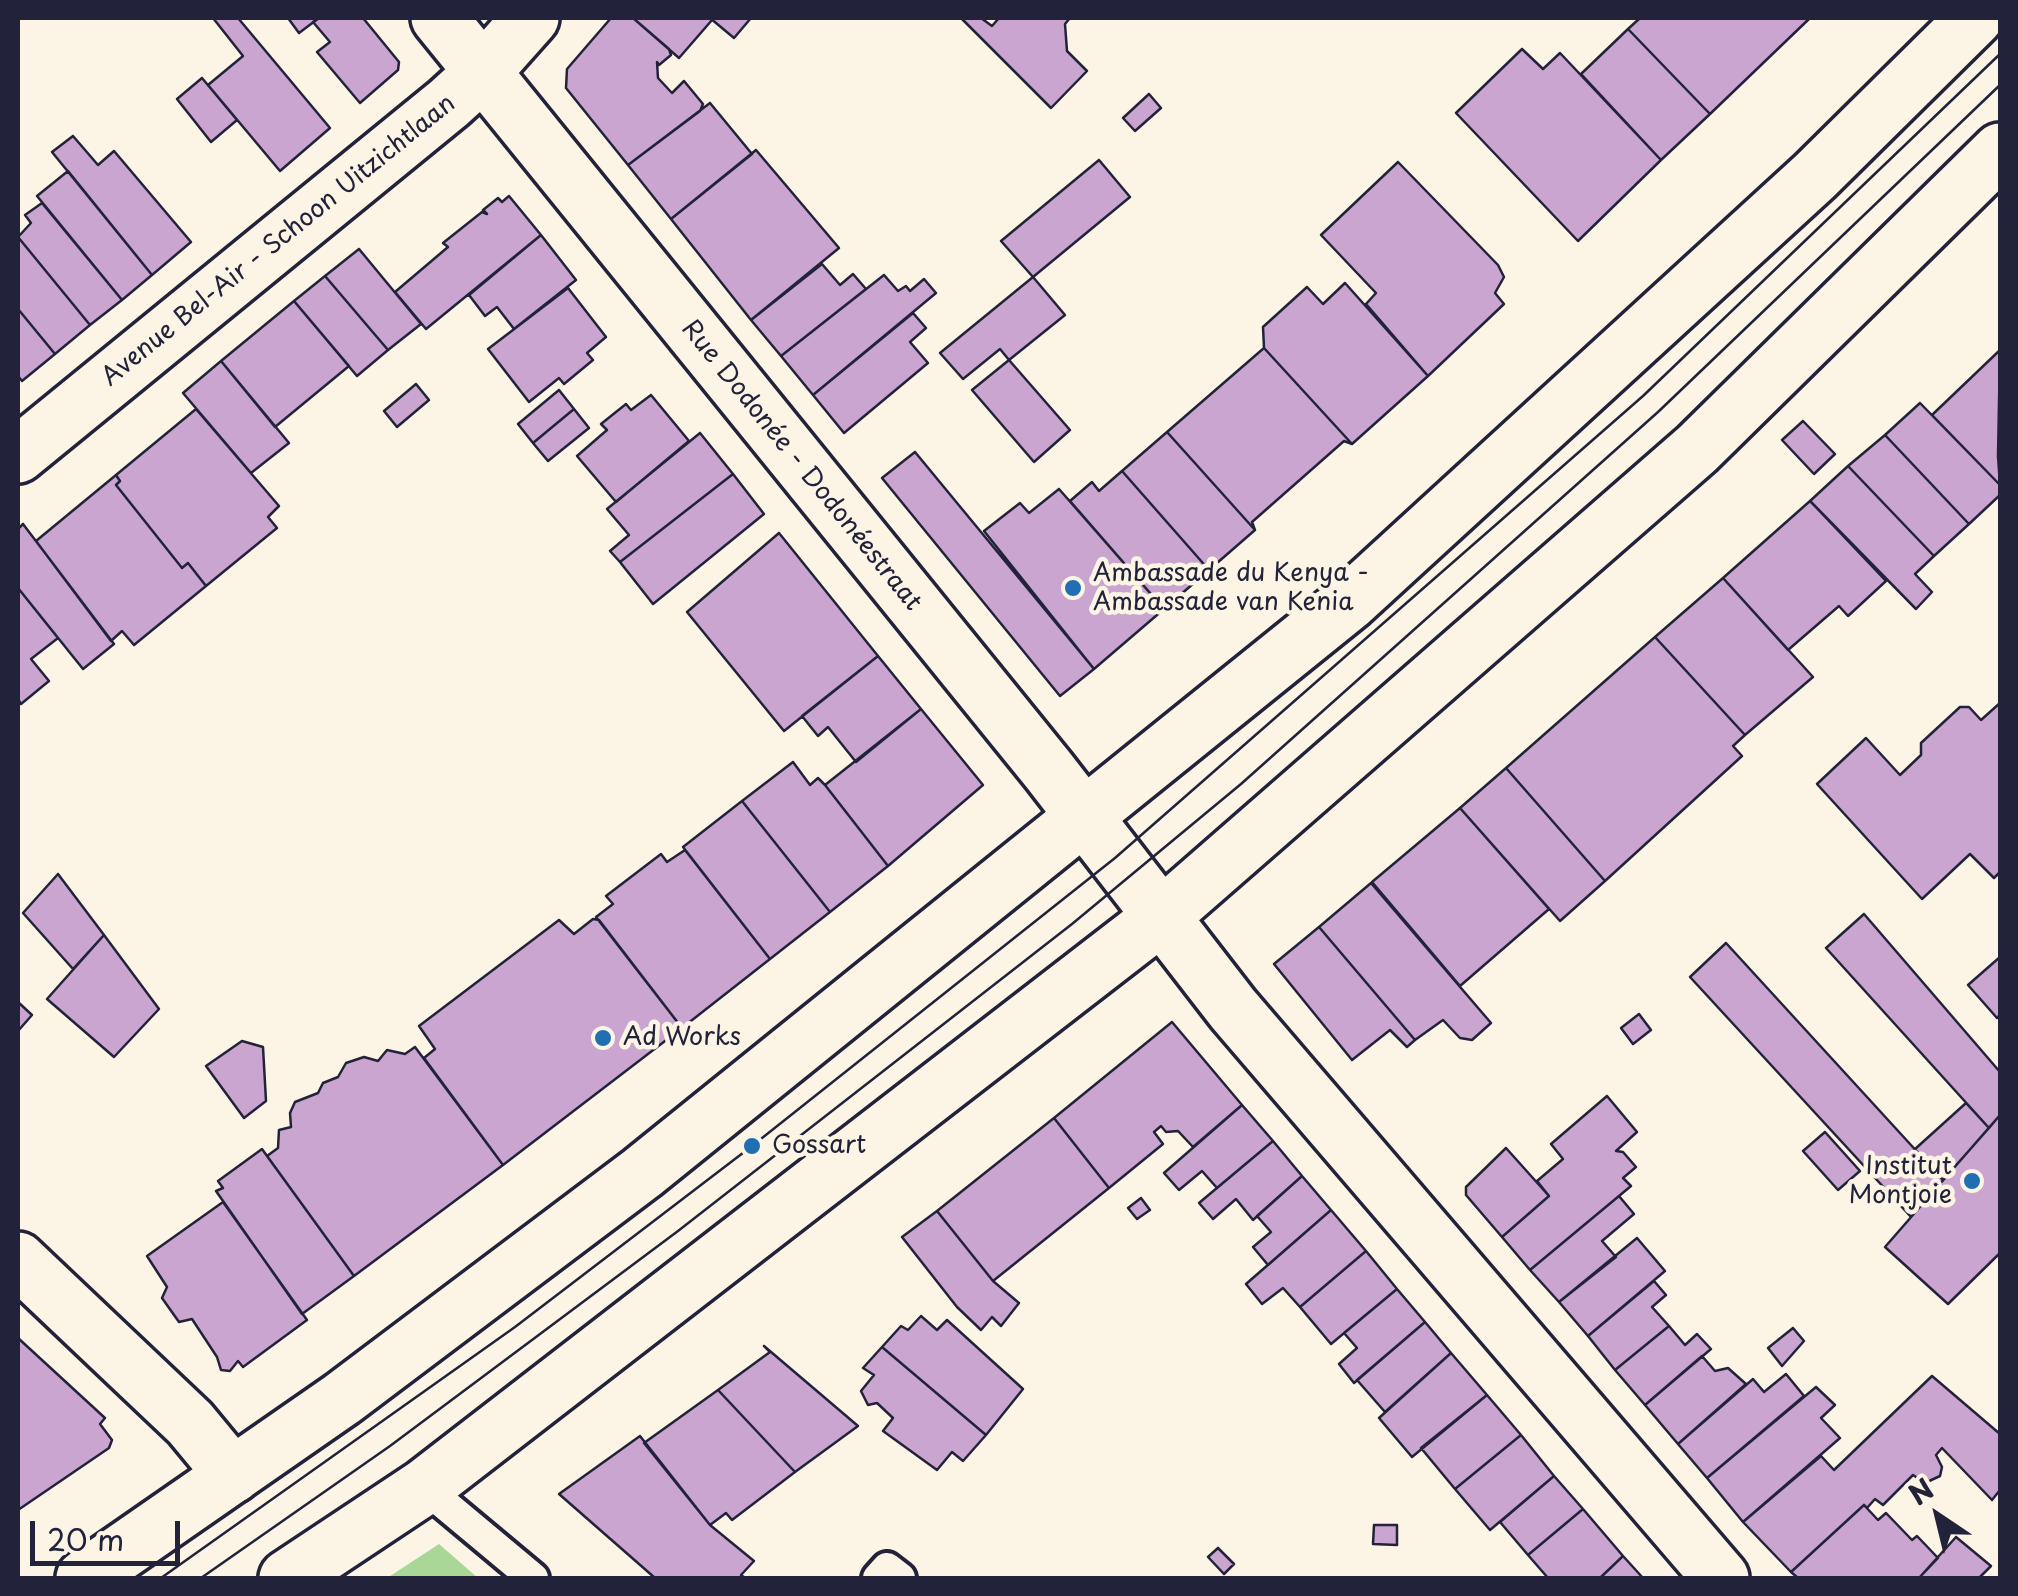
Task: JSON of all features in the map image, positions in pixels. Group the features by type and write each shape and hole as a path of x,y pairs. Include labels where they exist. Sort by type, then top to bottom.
{"main road":[{"name":"Rue Dodonée - Dodonéestraat","path":"438,18 1084,817 1292,1082 1721,1578"},
{"name":"Avenue Bel-Air - Schoon Uitzichtlaan","path":"18,455 483,72 532,18"},
{"path":"84,1578 342,1399 642,1174 1351,602 1801,188 1975,18"},
{"path":"287,1578 424,1487 1161,917 1697,448 2000,151"},
{"path":"18,1260 190,1423 232,1475"}],"lane":[{"path":"424,1487 534,1578"},
{"path":"878,1578 887,1568 900,1578"}],"green space":[{"path":"439,1544 478,1578 387,1578"}],"building":[{"path":"213,18 238,18 330,128 280,171 208,85 243,56"},
{"path":"288,18 319,18 299,33"},
{"path":"319,18 363,18 399,62 398,70 360,103 317,52 330,42 313,22"},
{"path":"611,18 633,18 669,49 671,55 659,65 657,62 658,78 672,93 684,81 703,104 700,111 628,165 566,88 567,69"},
{"path":"633,18 710,18 712,20 679,58"},
{"path":"710,18 751,18 734,38"},
{"path":"961,18 981,18 992,26 999,18 1070,18 1065,24 1067,51 1087,71 1051,108"},
{"path":"1640,18 1810,18 1710,114 1628,29"},
{"path":"1628,29 1710,114 1661,160 1581,74"},
{"path":"1522,49 1543,69 1560,53 1661,160 1578,241 1456,113"},
{"path":"202,78 237,120 211,142 177,99"},
{"path":"1149,94 1161,108 1135,131 1123,118"},
{"path":"710,103 752,154 671,219 628,165"},
{"path":"73,136 98,165 114,151 191,242 152,275 52,152"},
{"path":"756,150 839,248 751,320 671,219"},
{"path":"1099,160 1130,197 1033,277 1001,241"},
{"path":"1398,162 1498,265 1504,277 1495,293 1504,304 1428,376 1366,304 1376,293 1321,235"},
{"path":"68,171 152,275 122,300 37,196"},
{"path":"509,196 541,235 426,329 395,292 448,247 443,243 482,212 487,214 483,210 498,198 502,202"},
{"path":"42,203 122,300 90,325 18,237 31,223 25,215"},
{"path":"541,235 576,280 514,329 497,307 485,316 469,295"},
{"path":"18,237 90,325 55,354 18,309"},
{"path":"359,249 421,324 388,350 325,276"},
{"path":"822,264 840,285 853,274 866,289 781,356 751,320"},
{"path":"884,275 898,291 906,286 910,291 924,279 936,293 813,395 781,356"},
{"path":"325,276 388,350 357,376 294,301"},
{"path":"1033,277 1065,315 1009,360 1000,349 963,379 940,353"},
{"path":"1345,283 1428,376 1352,444 1264,348 1263,327 1307,287 1323,304"},
{"path":"568,288 606,337 587,353 593,360 564,384 559,378 529,402 488,349"},
{"path":"294,301 349,366 275,427 221,361"},
{"path":"18,309 55,354 22,381 18,376"},
{"path":"913,313 926,328 910,342 928,363 844,433 813,395"},
{"path":"1264,348 1352,444 1344,441 1252,522 1255,530 1167,432"},
{"path":"2000,350 1998,456 2000,485 1932,415"},
{"path":"1009,360 1070,430 1034,462 972,390"},
{"path":"221,361 289,443 251,473 183,393"},
{"path":"416,384 429,400 397,427 384,411"},
{"path":"559,390 574,409 533,443 518,424"},
{"path":"651,395 689,441 616,502 577,456 607,430 601,424 626,404 631,410"},
{"path":"1920,403 2000,485 2000,495 1969,524 1885,435"},
{"path":"196,409 279,506 268,517 277,528 206,586 188,563 182,568 116,485 120,481 116,475"},
{"path":"574,409 589,428 548,461 533,443"},
{"path":"1803,421 1835,454 1814,474 1782,440"},
{"path":"1167,432 1255,530 1209,570 1122,471"},
{"path":"700,433 733,474 620,562 610,551 629,535 607,509"},
{"path":"1885,435 1969,524 1934,556 1848,466"},
{"path":"915,452 1094,669 1060,696 882,478"},
{"path":"1848,466 1934,556 1915,574 1932,592 1916,609 1810,501"},
{"path":"1122,471 1209,570 1164,609 1070,501 1092,482 1099,491"},
{"path":"733,474 764,514 653,604 620,562"},
{"path":"116,475 120,481 116,485 182,568 188,563 206,586 134,645 122,631 111,641 36,541"},
{"path":"1059,489 1164,609 1094,669 984,531 1020,503 1029,513"},
{"path":"1810,501 1886,581 1848,616 1839,606 1788,650 1723,578"},
{"path":"23,524 114,644 83,669 18,588 18,529"},
{"path":"779,533 878,656 784,731 687,612"},
{"path":"1723,578 1813,677 1745,735 1655,637"},
{"path":"18,588 58,638 31,659 49,681 21,704 18,699"},
{"path":"1655,637 1745,735 1733,746 1742,756 1605,881 1506,768"},
{"path":"878,656 921,709 856,762 828,727 818,736 802,716"},
{"path":"2000,703 2000,872 1994,878 1970,854 1922,899 1817,784 1866,738 1900,775 1921,755 1921,743 1960,707 1969,707 1981,720"},
{"path":"921,709 983,785 888,866 825,785"},
{"path":"793,762 810,785 818,778 825,785 888,866 830,912 742,801"},
{"path":"1506,768 1605,881 1560,921 1460,808"},
{"path":"742,801 830,912 770,959 683,847"},
{"path":"1460,808 1549,909 1460,986 1372,882"},
{"path":"685,850 770,959 682,1028 596,917 613,904 606,896 661,854 667,862"},
{"path":"58,874 104,935 73,969 23,913"},
{"path":"1371,883 1491,1023 1472,1040 1460,1038 1443,1020 1415,1040 1319,927"},
{"path":"1864,914 2000,1072 2000,1115 1989,1128 1826,948"},
{"path":"593,919 599,920 682,1028 503,1165 424,1058 435,1049 419,1026 559,920 574,934"},
{"path":"1319,927 1415,1040 1407,1047 1390,1030 1352,1060 1274,964"},
{"path":"104,935 159,1009 114,1057 47,999"},
{"path":"1726,943 1943,1180 1911,1217 1690,977"},
{"path":"2000,957 2000,1015 1997,1018 1968,985"},
{"path":"18,1002 32,1015 18,1031"},
{"path":"1639,1014 1651,1030 1633,1044 1621,1028"},
{"path":"1172,1022 1242,1105 1193,1147 1178,1131 1166,1132 1161,1126 1154,1132 1163,1144 1109,1188 1054,1118"},
{"path":"242,1041 263,1047 266,1101 244,1118 206,1066"},
{"path":"415,1047 503,1165 354,1276 267,1156 278,1148 279,1130 291,1127 290,1113 295,1102 318,1093 323,1083 338,1077 346,1063 364,1057 378,1061 387,1050 405,1054"},
{"path":"1607,1096 1637,1132 1616,1151 1623,1152 1636,1167 1623,1178 1631,1186 1530,1270 1502,1237 1549,1196 1537,1181 1563,1159 1551,1144"},
{"path":"1966,1103 1989,1128 1943,1180 1914,1150"},
{"path":"1242,1105 1273,1141 1217,1188 1202,1171 1179,1190 1164,1173"},
{"name":"Institut Montjoie","path":"2000,1115 2000,1253 1948,1304 1885,1247"},
{"path":"1054,1118 1109,1188 993,1281 937,1211"},
{"path":"1825,1132 1860,1171 1838,1190 1803,1151"},
{"path":"1273,1141 1302,1176 1253,1220 1236,1199 1213,1219 1199,1203"},
{"path":"1506,1148 1549,1196 1502,1237 1466,1195 1466,1187"},
{"path":"262,1149 354,1276 302,1314 216,1191 223,1188 218,1181"},
{"path":"1302,1176 1331,1210 1268,1265 1253,1247 1271,1232 1257,1216"},
{"path":"1619,1196 1634,1214 1602,1241 1616,1257 1559,1302 1530,1270"},
{"path":"1141,1198 1150,1210 1137,1219 1128,1208"},
{"path":"223,1202 307,1320 243,1367 238,1361 230,1371 221,1370 192,1319 179,1322 162,1298 167,1287 147,1256"},
{"path":"1331,1210 1366,1251 1300,1307 1283,1288 1262,1304 1246,1284"},
{"path":"937,1211 993,1281 1019,1303 1001,1326 992,1317 981,1330 957,1307 902,1237"},
{"path":"1637,1238 1665,1271 1588,1336 1559,1302"},
{"path":"1366,1251 1397,1289 1331,1344 1300,1307"},
{"path":"1654,1281 1666,1295 1652,1307 1669,1326 1615,1370 1588,1336"},
{"path":"1397,1289 1425,1322 1354,1383 1339,1364 1357,1348 1344,1333"},
{"path":"921,1316 937,1330 947,1320 1023,1389 986,1435 882,1347 901,1326 908,1330"},
{"path":"1425,1322 1451,1353 1385,1412 1357,1380"},
{"path":"1669,1326 1685,1345 1697,1334 1711,1349 1645,1405 1615,1370"},
{"path":"1793,1328 1804,1341 1782,1366 1768,1348"},
{"path":"18,1338 105,1418 100,1424 112,1440 109,1448 18,1510"},
{"path":"764,1346 858,1426 795,1472 718,1390 770,1352"},
{"path":"882,1347 986,1435 963,1461 952,1452 937,1470 883,1431 893,1418 877,1403 868,1405 861,1391 874,1375 863,1368"},
{"path":"1451,1353 1487,1395 1412,1457 1379,1418"},
{"path":"1702,1356 1715,1371 1728,1368 1746,1384 1678,1444 1645,1405"},
{"path":"1786,1374 1804,1396 1707,1478 1678,1444 1753,1379 1764,1392"},
{"path":"1932,1376 2000,1434 2000,1490 1992,1500 1942,1448 1936,1455 1942,1467 1940,1476 1925,1483 1913,1475 1883,1505 1875,1499 1867,1508 1864,1505 1791,1572 1743,1522 1821,1456 1834,1470"},
{"path":"1816,1387 1835,1405 1821,1418 1840,1438 1743,1522 1707,1478"},
{"path":"718,1390 795,1472 732,1520 726,1513 710,1525 644,1443"},
{"path":"1487,1395 1521,1435 1455,1489 1421,1448"},
{"path":"1521,1435 1554,1476 1490,1530 1455,1489"},
{"path":"640,1436 710,1525 754,1561 741,1575 745,1578 655,1578 559,1494"},
{"path":"1554,1476 1583,1509 1528,1555 1500,1522"},
{"path":"1864,1505 1878,1520 1886,1513 1912,1540 1917,1536 1938,1558 1919,1578 1798,1578 1791,1572"},
{"path":"1583,1509 1623,1556 1600,1578 1548,1578 1528,1555"},
{"path":"1374,1525 1397,1525 1397,1545 1373,1544"},
{"path":"1956,1537 1991,1566 1979,1578 1919,1578"},
{"path":"1218,1548 1234,1564 1224,1574 1208,1557"},
{"path":"1623,1556 1643,1578 1600,1578"}],"tram line":[{"path":"161,1578 515,1327 752,1146 1115,858 1643,396 2000,54"},
{"path":"201,1578 390,1446 678,1231 1072,924 1241,784 1658,412 2000,85"}],"place":[{"name":"Ambassade du Kenya - Ambassade van Kenia","path":"1073,588"},
{"name":"Ad Works","path":"603,1038"},
{"name":"Gossart","path":"752,1146"},
{"name":"Institut Montjoie","path":"1972,1181"}]}
